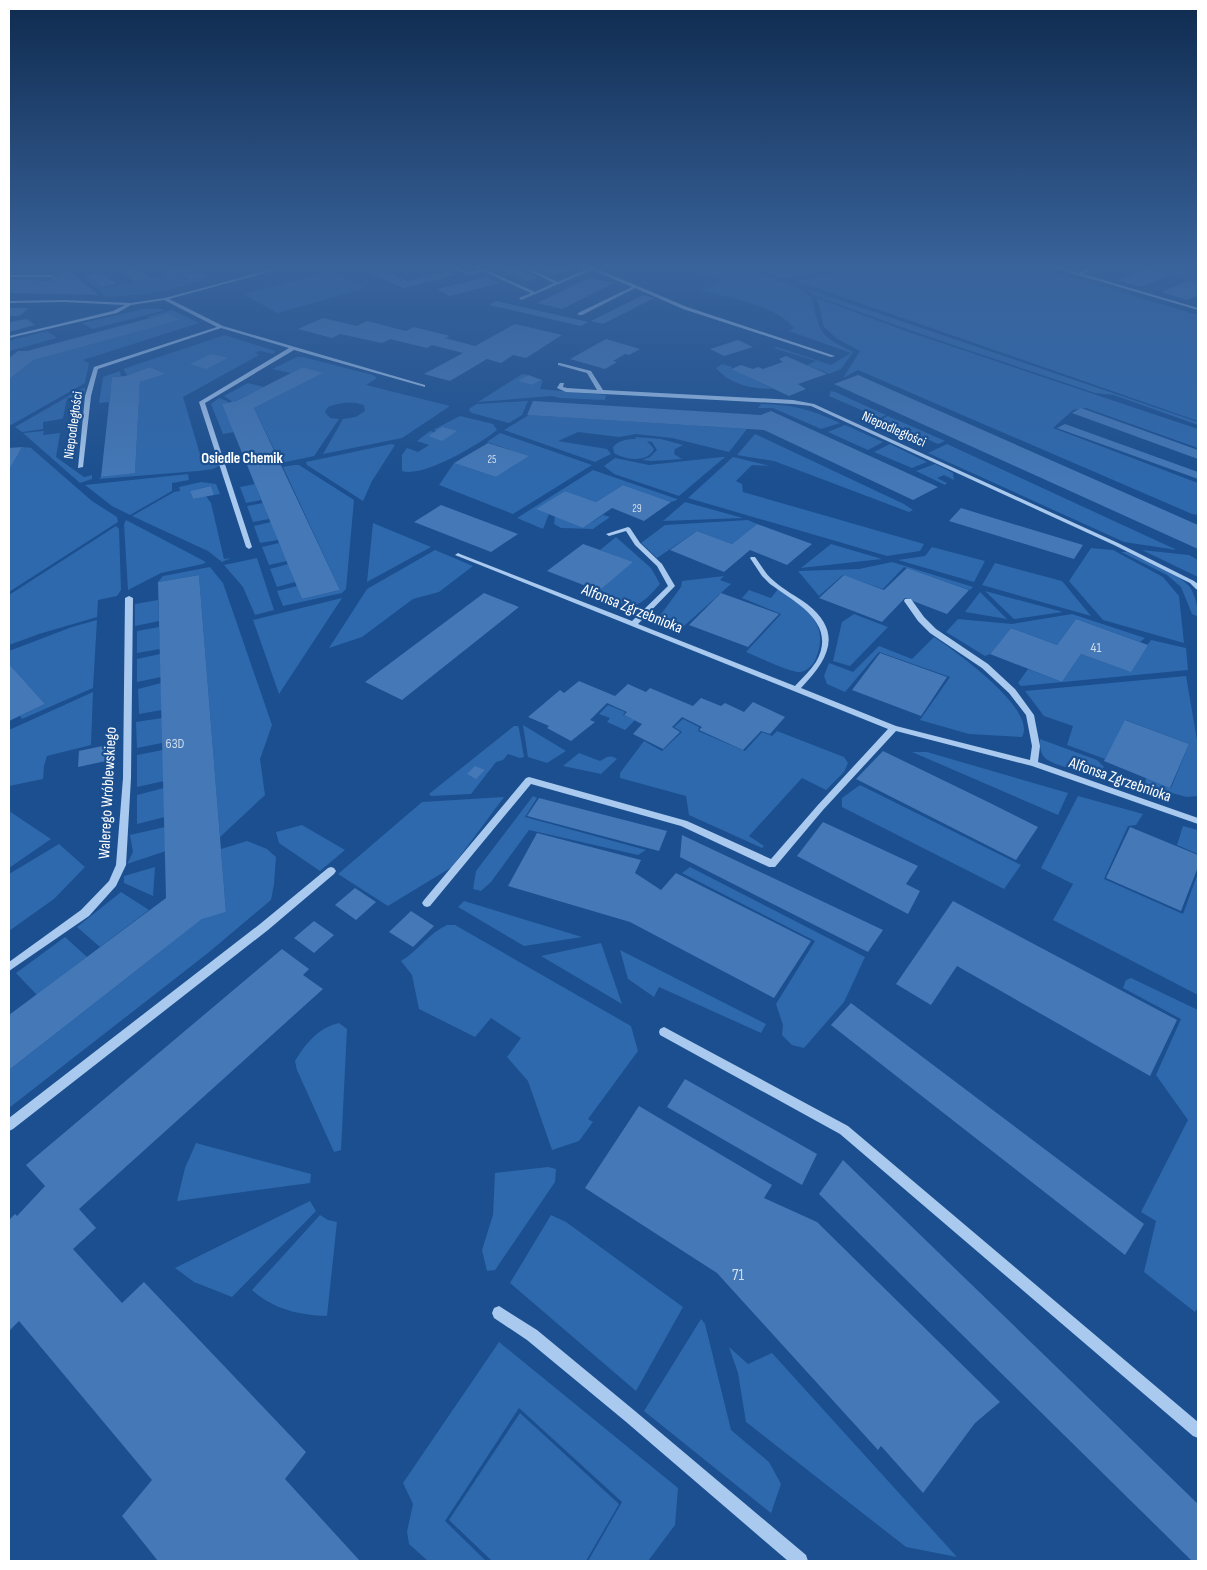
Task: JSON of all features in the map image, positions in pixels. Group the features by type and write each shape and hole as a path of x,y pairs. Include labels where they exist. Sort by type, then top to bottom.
{"street":[{"name":"Niepodległości","path":"80,467 88,396 96,368 187,338"},
{"path":"256,338 422,386"},
{"path":"778,338 833,356"},
{"path":"248,547 202,402 292,350"},
{"path":"560,364 589,372 602,392"},
{"name":"Niepodległości","path":"562,384 560,388 566,390 793,402 812,405 1116,544 1192,582 1198,588"},
{"path":"609,534 628,528 637,544 660,565 672,586 633,624"},
{"name":"Alfonsa Zgrzebnioka","path":"458,555 894,728 1034,764 1198,821"},
{"path":"753,558 764,575 805,604 820,620 825,638 821,659 796,689"},
{"name":"Walerego Wróblewskiego","path":"9,967 85,913 113,883 121,865 127,778 129,598"},
{"path":"908,601 921,619 933,631 985,666 1012,691 1030,715 1036,746 1034,764"},
{"path":"427,903 529,780 684,823 772,864 820,808 894,728"},
{"path":"9,1125 264,927 332,871"},
{"path":"664,1032 844,1130 1198,1431"},
{"path":"499,1313 532,1335 800,1561"}],"shaded area":[{"path":"19,338 56,338 9,351 9,341"},
{"path":"113,338 151,338 83,360 89,363 85,383 9,425 9,379 34,360"},
{"path":"215,338 235,338 275,351 274,354 260,351 255,353 259,355 183,397 202,461 218,459 219,466 213,469 198,471 99,479 101,477 135,472 140,382 164,374 150,367 127,375 123,369"},
{"path":"809,338 829,338 853,352 841,369 829,374 807,365 816,361 774,348 777,347 831,365 851,353"},
{"path":"836,338 928,338 1198,429 1198,448 1086,408 1073,410 1053,428 1198,483 1198,515 858,370 843,378 860,351"},
{"path":"933,338 952,338 1198,422 1198,425 1114,395 1095,393"},
{"path":"960,338 1198,338 1198,421"},
{"path":"297,357 373,375 377,378 366,385 450,406 402,438 323,454 343,419 356,417 365,411 364,405 355,403 333,405 328,407 325,412 330,418 339,419 314,456 281,463 254,408 322,373 303,367 291,373 272,369"},
{"path":"722,364 733,367 730,368 773,389 750,387 735,382 716,368"},
{"path":"120,371 121,376 112,377 109,402 99,403 103,377"},
{"path":"522,374 528,375 519,381 532,385 543,380 540,389 606,395 605,400 552,396 478,402"},
{"path":"248,383 264,387 233,402 224,396"},
{"path":"85,388 84,396 67,398 63,418 43,422 43,429 22,432 15,427 81,389"},
{"path":"831,391 886,415 880,418 829,396"},
{"path":"219,398 228,403 222,404 234,432 223,434 211,404"},
{"path":"528,401 522,415 509,423 472,413 469,410 477,404"},
{"path":"761,404 783,405 802,409 840,423 821,429 773,408 758,408"},
{"path":"529,415 747,429 729,452 672,438 636,434 619,437 578,432 558,441 607,449 611,454 595,462 504,430"},
{"path":"460,416 493,424 497,430 465,451 437,465 423,470 402,471 402,455 407,448 418,452 429,445 417,441 430,431 434,432 429,436 441,440 437,431 433,430"},
{"path":"888,416 945,441 938,444 882,419"},
{"path":"845,425 883,442 868,450 828,432"},
{"path":"44,431 43,435 60,433 56,457 84,477 92,475 92,479 80,483 23,433"},
{"path":"500,433 592,465 513,514 439,485 454,463 496,477 528,456 487,442"},
{"path":"755,434 904,504 913,510 909,512 774,461 737,455"},
{"path":"635,437 661,439 683,445 675,449 674,454 682,459 642,460 650,457 657,450 652,442 647,441 654,449 647,457 630,459 614,453 613,447 615,445 623,440 636,439"},
{"path":"391,444 395,445 372,481 363,501 307,465 306,462"},
{"path":"890,444 927,462 912,468 874,452"},
{"path":"947,444 1177,550 1124,542 928,453"},
{"path":"22,447 31,448 92,501 117,517 118,522 9,592 9,470"},
{"path":"725,457 679,496 614,474 604,466 615,458 649,465"},
{"path":"733,457 770,466 752,465 736,481 742,484 743,492 924,544 920,551 887,556 688,498"},
{"path":"935,464 953,473 954,480 944,475 937,478 947,483 945,485 916,471"},
{"path":"299,465 354,500 346,589 342,593 283,606 277,591 297,586 302,599 340,590 283,467"},
{"path":"593,470 677,500 671,502 623,485 596,502 565,491 537,509 549,514 543,529 517,518"},
{"path":"188,474 189,480 172,483 172,491 130,515 112,506 85,485"},
{"path":"201,482 216,484 220,494 214,495 211,486 190,491 193,499 206,496 211,503 224,559 231,558 222,562 208,551 132,516 174,492 180,491 179,487"},
{"path":"255,484 261,500 246,503 240,487"},
{"path":"685,502 743,518 663,521"},
{"path":"263,503 269,519 253,522 247,506"},
{"path":"603,515 610,517 593,529 561,528 554,524 555,516 583,528"},
{"path":"126,520 206,562 161,573 128,590 124,524"},
{"path":"748,520 757,524 732,544 697,531 657,558 641,543 665,525"},
{"path":"271,522 278,540 260,543 254,526"},
{"path":"373,523 431,547 367,582"},
{"path":"116,526 119,529 121,590 117,596 98,600 97,617 9,645 9,595"},
{"path":"616,537 651,568 660,584 651,594 637,604 625,604 597,593 632,562 600,550"},
{"path":"279,543 287,561 269,565 262,547"},
{"path":"831,544 882,559 801,568"},
{"path":"932,547 985,561 974,582 898,560 925,556"},
{"path":"1091,548 1113,550 1163,577 1179,596 1184,643 1103,620 1069,581"},
{"path":"435,550 473,566 439,592 413,599 362,637 329,648 367,589"},
{"path":"1142,550 1189,555 1198,560 1198,577"},
{"path":"1121,552 1127,552 1160,567 1184,581 1194,596 1197,616 1192,614 1181,587 1167,575"},
{"path":"257,558 274,610 255,615 243,587 224,565"},
{"path":"892,562 973,587 970,590 904,567 883,589 843,575 819,596 798,571 859,569"},
{"path":"995,563 1062,581 1091,616 982,585"},
{"path":"288,564 295,582 277,587 270,569"},
{"path":"210,567 223,583 272,725 260,759 265,795 220,837 199,575 158,582 163,576"},
{"path":"724,576 720,580 731,584 684,626 659,617 681,587 682,581"},
{"path":"778,589 805,609 817,625 820,635 820,645 815,661 808,669 800,672 789,670 746,652 781,614 742,598 749,590 771,598"},
{"path":"985,591 1063,612 1014,619"},
{"path":"980,592 1007,619 965,612"},
{"path":"342,598 279,694 253,620"},
{"path":"158,600 159,621 135,626 135,604"},
{"path":"854,614 888,627 850,666 833,661 842,622"},
{"path":"1072,614 1145,638 1140,642 1076,619 1057,645 1011,628 990,654 985,656 946,632 958,619 1012,624"},
{"path":"97,620 93,688 22,719 20,716 45,704 9,664 9,651 72,627"},
{"path":"159,627 160,649 137,653 137,631"},
{"path":"934,637 975,667 1006,697 1018,712 1024,725 1022,737 969,734 920,720 950,677 879,652 845,692 827,684 824,676 829,663 853,672 879,646 912,659"},
{"path":"1151,640 1186,648 1188,670 1021,686 1018,683 1028,669 1062,682 1081,654 1129,671"},
{"path":"160,654 161,677 137,682 137,659"},
{"path":"1186,676 1198,746 1198,796 1187,797 1145,786 1146,778 1171,788 1189,744 1126,720 1105,759 1067,745 1073,726 1044,716 1025,691"},
{"path":"161,683 162,710 139,714 138,689"},
{"path":"93,692 91,745 47,756 43,779 9,786 9,730"},
{"path":"608,705 625,712 623,715 635,720 625,730 607,722 610,718 599,714"},
{"path":"162,718 162,743 137,748 136,722"},
{"path":"683,719 699,727 698,731 745,751 762,732 772,736 777,731 844,757 848,763 844,772 826,790 802,778 749,836 764,846 762,848 689,815 686,796 620,778 620,773 644,741 662,751 682,732 674,727"},
{"path":"523,725 566,751 547,763 528,757"},
{"path":"514,726 518,726 519,729 524,757 520,758 508,754 503,760 496,762 471,794 431,796 429,794"},
{"path":"1040,739 1097,760 1104,767 1098,775 1055,764 1043,756"},
{"path":"163,750 164,781 137,787 137,755"},
{"path":"912,752 927,752 1068,793 1058,815"},
{"path":"579,753 600,761 610,756 617,759 601,774 563,766"},
{"path":"860,785 1021,865 1004,889 842,807 842,798"},
{"path":"164,788 165,817 137,824 137,795"},
{"path":"533,796 537,798 525,817 646,850 638,855 529,830 491,882 481,891 473,889 476,871"},
{"path":"1078,796 1143,814 1136,825 1128,826 1104,879 1183,914 1198,873 1198,995 1053,920 1073,884 1041,868"},
{"path":"504,797 452,867 388,906 338,874 422,802"},
{"path":"9,811 51,839 9,868"},
{"path":"302,825 345,850 320,871 279,843 276,832"},
{"path":"1183,826 1198,830 1198,854 1177,845"},
{"path":"165,827 166,851 127,864 133,852 130,835"},
{"path":"247,841 267,849 276,857 271,900 208,953 9,1108 9,1070 203,918 226,912 221,849"},
{"path":"59,844 85,867 54,899 9,931 9,874"},
{"path":"155,867 153,896 124,883 124,876"},
{"path":"690,867 865,957 844,1002 804,1048 792,1045 782,1035 783,1025 776,1004 815,941 682,873"},
{"path":"121,892 149,910 100,947 77,927"},
{"path":"464,901 582,937 524,946 458,907"},
{"path":"447,925 455,925 631,1026 638,1051 588,1119 593,1122 579,1141 552,1150 528,1081 507,1057 521,1038 491,1018 475,1037 419,1009 412,975 401,961"},
{"path":"65,937 87,957 37,995 16,973"},
{"path":"601,943 622,1004 541,956"},
{"path":"620,950 766,1024 761,1033 659,987 654,997 628,979"},
{"path":"1131,978 1198,1010 1198,1307 1195,1312 1144,1272 1156,1221 1141,1212 1188,1120 1156,1075 1181,1019 1123,988 1126,980"},
{"path":"339,1023 347,1029 341,1150 334,1152 297,1070 295,1061 313,1037 332,1025"},
{"path":"196,1143 311,1174 310,1183 177,1201 185,1168"},
{"path":"548,1167 556,1169 555,1182 495,1270 487,1271 482,1250 493,1215 495,1173"},
{"path":"310,1201 316,1211 232,1297 194,1282 175,1268"},
{"path":"320,1215 328,1220 337,1222 327,1316 286,1310 260,1297 252,1290"},
{"path":"551,1215 566,1222 683,1307 636,1391 510,1283"},
{"path":"701,1319 705,1324 731,1430 769,1462 781,1484 771,1513 644,1411"},
{"path":"499,1342 678,1488 675,1525 648,1561 588,1561 622,1502 519,1408 445,1521 486,1561 428,1561 409,1544 407,1532 413,1504 403,1483"},
{"path":"729,1347 748,1364 772,1353 957,1557 906,1547 746,1422 738,1373"},
{"path":"520,1413 619,1504 586,1561 492,1561 449,1520"}],"building":[{"path":"75,338 113,338 34,360 9,379 9,358 18,351 27,351"},
{"path":"360,338 446,338 475,346 489,338 557,338 526,358 513,355 501,363 487,359 450,381 424,374 463,353 432,345 427,348 390,339 382,343"},
{"path":"606,339 640,349 629,355 625,354 613,361 617,362 605,369 570,359"},
{"path":"738,340 753,347 724,356 710,349"},
{"path":"211,354 228,358 206,369 190,364"},
{"path":"786,356 827,374 798,384 806,389 789,396 731,369 741,365 753,369 758,367 763,369 783,362 779,359"},
{"path":"150,367 165,374 140,382 135,473 101,477 112,377 125,376"},
{"path":"303,367 323,373 254,408 340,590 302,599 222,404 236,401"},
{"path":"528,375 542,380 532,385 518,381"},
{"path":"858,375 1198,525 1198,549 834,384"},
{"path":"533,401 761,415 771,411 938,487 913,500 764,430 527,415"},
{"path":"1081,408 1198,450 1198,459 1072,413"},
{"path":"1065,424 1198,472 1198,479 1057,428"},
{"path":"442,427 457,431 442,441 428,436"},
{"path":"488,443 529,456 496,477 454,463"},
{"path":"22,447 17,456 9,470 9,448"},
{"path":"623,485 671,502 644,521 612,508 583,528 536,509 565,491 596,502"},
{"path":"211,486 214,495 193,499 190,491"},
{"path":"441,505 518,534 491,552 414,522"},
{"path":"961,508 1083,545 1074,559 949,521"},
{"path":"757,524 812,544 787,565 750,550 724,572 670,550 697,531 732,544"},
{"path":"583,544 633,562 599,591 547,571"},
{"path":"907,568 969,590 947,614 905,598 882,622 819,598 844,575 884,590"},
{"path":"199,575 226,912 202,919 9,1070 9,1015 166,898 158,582"},
{"path":"484,593 519,607 402,700 365,682"},
{"path":"721,593 779,614 748,647 689,625"},
{"path":"1076,619 1148,645 1131,672 1081,654 1062,682 990,654 1011,628 1057,645"},
{"path":"880,653 947,677 921,716 852,690"},
{"path":"9,664 45,704 9,721"},
{"path":"579,681 615,696 628,684 646,692 650,688 693,706 701,698 721,706 725,703 744,712 753,702 785,717 770,734 761,731 743,750 699,730 702,727 682,717 672,727 680,732 663,749 633,734 642,724 624,715 627,712 607,703 590,720 595,722 571,741 547,728 549,726 528,717 560,690 564,693"},
{"path":"1125,720 1189,744 1170,788 1104,761"},
{"path":"107,745 106,761 78,767 79,751"},
{"path":"883,751 1038,827 1016,860 856,779"},
{"path":"475,766 485,770 476,779 467,774"},
{"path":"539,798 667,831 659,851 527,816"},
{"path":"823,822 918,866 906,884 920,891 908,914 797,856"},
{"path":"1130,827 1198,855 1198,867 1181,911 1106,878"},
{"path":"537,833 641,860 635,873 661,890 676,873 811,941 774,998 630,922 508,886"},
{"path":"682,835 883,930 868,952 680,857"},
{"path":"355,888 376,902 356,920 335,905"},
{"path":"953,901 1177,1020 1150,1076 957,966 931,1005 896,984"},
{"path":"411,911 434,926 413,947 389,932"},
{"path":"314,921 334,935 314,953 294,938"},
{"path":"282,949 309,969 303,975 323,989 79,1209 96,1228 73,1249 122,1303 144,1282 306,1452 285,1479 360,1561 158,1561 122,1516 152,1480 19,1321 9,1331 9,1220 15,1214 17,1216 45,1186 26,1165"},
{"path":"851,1003 1144,1224 1125,1255 831,1025"},
{"path":"685,1079 817,1154 802,1185 667,1107"},
{"path":"639,1106 772,1185 764,1198 817,1222 1000,1402 975,1423 923,1493 881,1446 878,1450 717,1273 585,1188"},
{"path":"843,1160 1198,1504 1198,1561 1192,1561 819,1194"}],"district":[{"name":"Osiedle Chemik","path":"242,458"}]}
